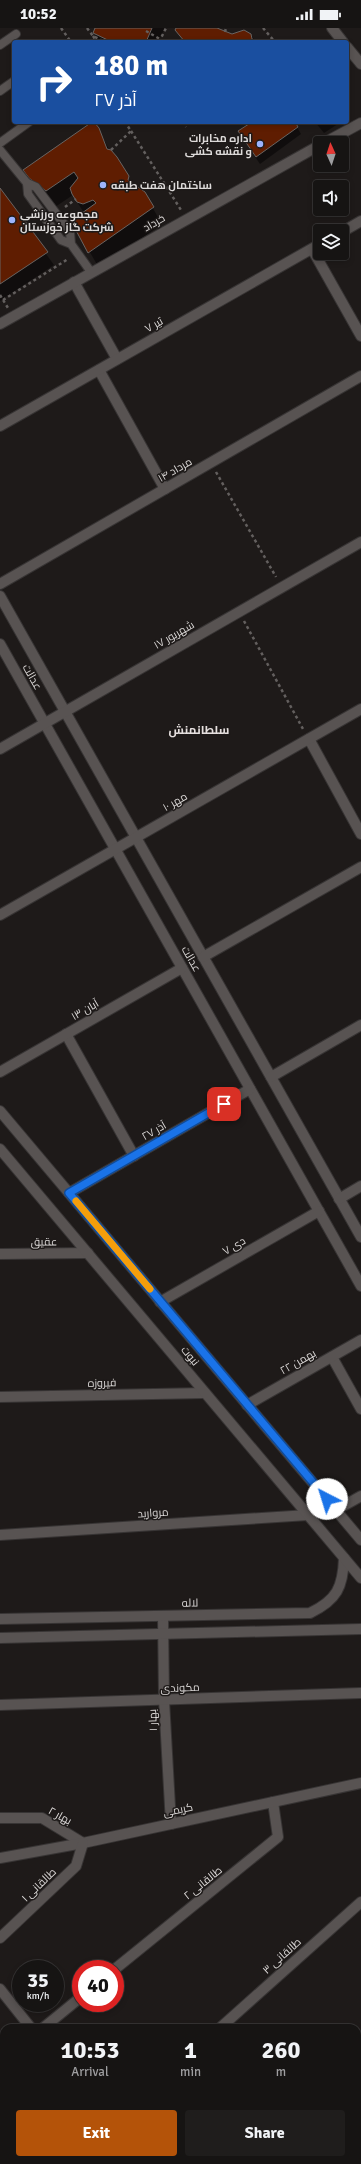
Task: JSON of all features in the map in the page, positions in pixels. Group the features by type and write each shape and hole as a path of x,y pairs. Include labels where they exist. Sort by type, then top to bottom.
{"street":[{"path":"332,28 341,40"},
{"path":"349,49 361,64"},
{"path":"337,136 361,123"},
{"name":"خرداد","path":"0,324 186,218 313,149"},
{"path":"349,228 361,221"},
{"name":"۷ تیر","path":"0,426 313,248"},
{"path":"323,260 361,336"},
{"path":"74,282 118,359"},
{"path":"99,370 165,489"},
{"name":"۱۴ مرداد","path":"0,584 361,376"},
{"name":"۱۷ شهریور","path":"0,749 361,542"},
{"name":"عدالت","path":"0,596 361,1237"},
{"name":"عدالت","path":"0,644 361,1286"},
{"name":"۱۰ مهر","path":"0,915 361,709"},
{"path":"309,739 361,834"},
{"path":"203,957 361,867"},
{"name":"۱۳ آبان","path":"0,1072 182,968"},
{"path":"271,1077 361,1025"},
{"path":"66,1034 134,1156"},
{"name":"۲۷ آذر","path":"69,1193 250,1089"},
{"name":"نبوت","path":"0,1111 361,1540"},
{"name":"نبوت","path":"0,1149 361,1578"},
{"path":"339,1199 361,1186"},
{"name":"۷ دی","path":"160,1302 319,1211"},
{"name":"عقیق","path":"0,1254 88,1253"},
{"name":"۲۲ بهمن","path":"248,1405 361,1340"},
{"path":"332,1357 361,1409"},
{"name":"فیروزه","path":"0,1397 205,1393"},
{"path":"336,1510 361,1496"},
{"name":"مروارید","path":"0,1535 308,1515"},
{"name":"لاله","path":"0,1619 310,1613 326,1606 336,1594 343,1578 344,1558"},
{"name":"بهار ۱","path":"164,1616 164,1700 171,1824"},
{"path":"0,1638 361,1629"},
{"name":"مکوندی","path":"0,1705 361,1693"},
{"name":"کریمی","path":"0,1858 83,1843 361,1783"},
{"name":"طالقانی ۲","path":"124,1963 278,1837 273,1802"},
{"name":"بهار ۲","path":"0,1818 42,1818 83,1843"},
{"name":"طالقانی ۱","path":"0,1938 76,1866 83,1843"},
{"name":"طالقانی ۳","path":"224,2024 361,1902"},
{"path":"0,1989 28,2024"},
{"path":"48,2024 72,2004"}],"lane":[{"path":"0,44 16,34"},
{"path":"0,91 12,82"},
{"path":"0,143 25,124"},
{"path":"0,150 27,183 36,187 70,232 70,244"},
{"path":"27,183 28,194 61,240 70,244 91,272"}],"path":[{"path":"61,28 70,40"},
{"path":"87,28 96,40"},
{"path":"160,40 166,28"},
{"path":"225,32 226,28"},
{"path":"263,28 273,40"},
{"path":"146,31 159,40"},
{"path":"93,36 101,40"},
{"path":"126,124 186,218"},
{"path":"111,150 131,131"},
{"path":"3,300 70,258"},
{"path":"210,463 282,587"},
{"path":"239,612 309,739"}],"building":[{"path":"95,28 152,28 147,40 108,40 93,33"},
{"path":"176,28 217,28 232,34 244,30 251,34 252,39 254,40 183,40 175,30"},
{"name":"ساختمان هفت طبقه","path":"89,124 96,124 99,128 107,149 111,150 117,157 129,176 128,180 145,192 154,207 88,253 71,221 96,203 93,200 83,204 77,202 70,188 78,178 74,172 46,191 29,178 23,170"},
{"name":"اداره مخابرات و نقشه کشی","path":"249,124 296,124 298,127 256,157 238,131"},
{"name":"مجموعه ورزشی شرکت گاز خوزستان","path":"0,188 48,252 0,284"}],"slow traffic":[{"path":"76,1201 150,1289"}],"place":[{"name":"اداره مخابرات و نقشه کشی","path":"260,144"},
{"name":"ساختمان هفت طبقه","path":"103,185"},
{"name":"مجموعه ورزشی شرکت گاز خوزستان","path":"12,220"}],"district":[{"name":"سلطانمنش","path":"199,730"}],"route":[{"path":"224,1104 69,1193 327,1499"}]}
